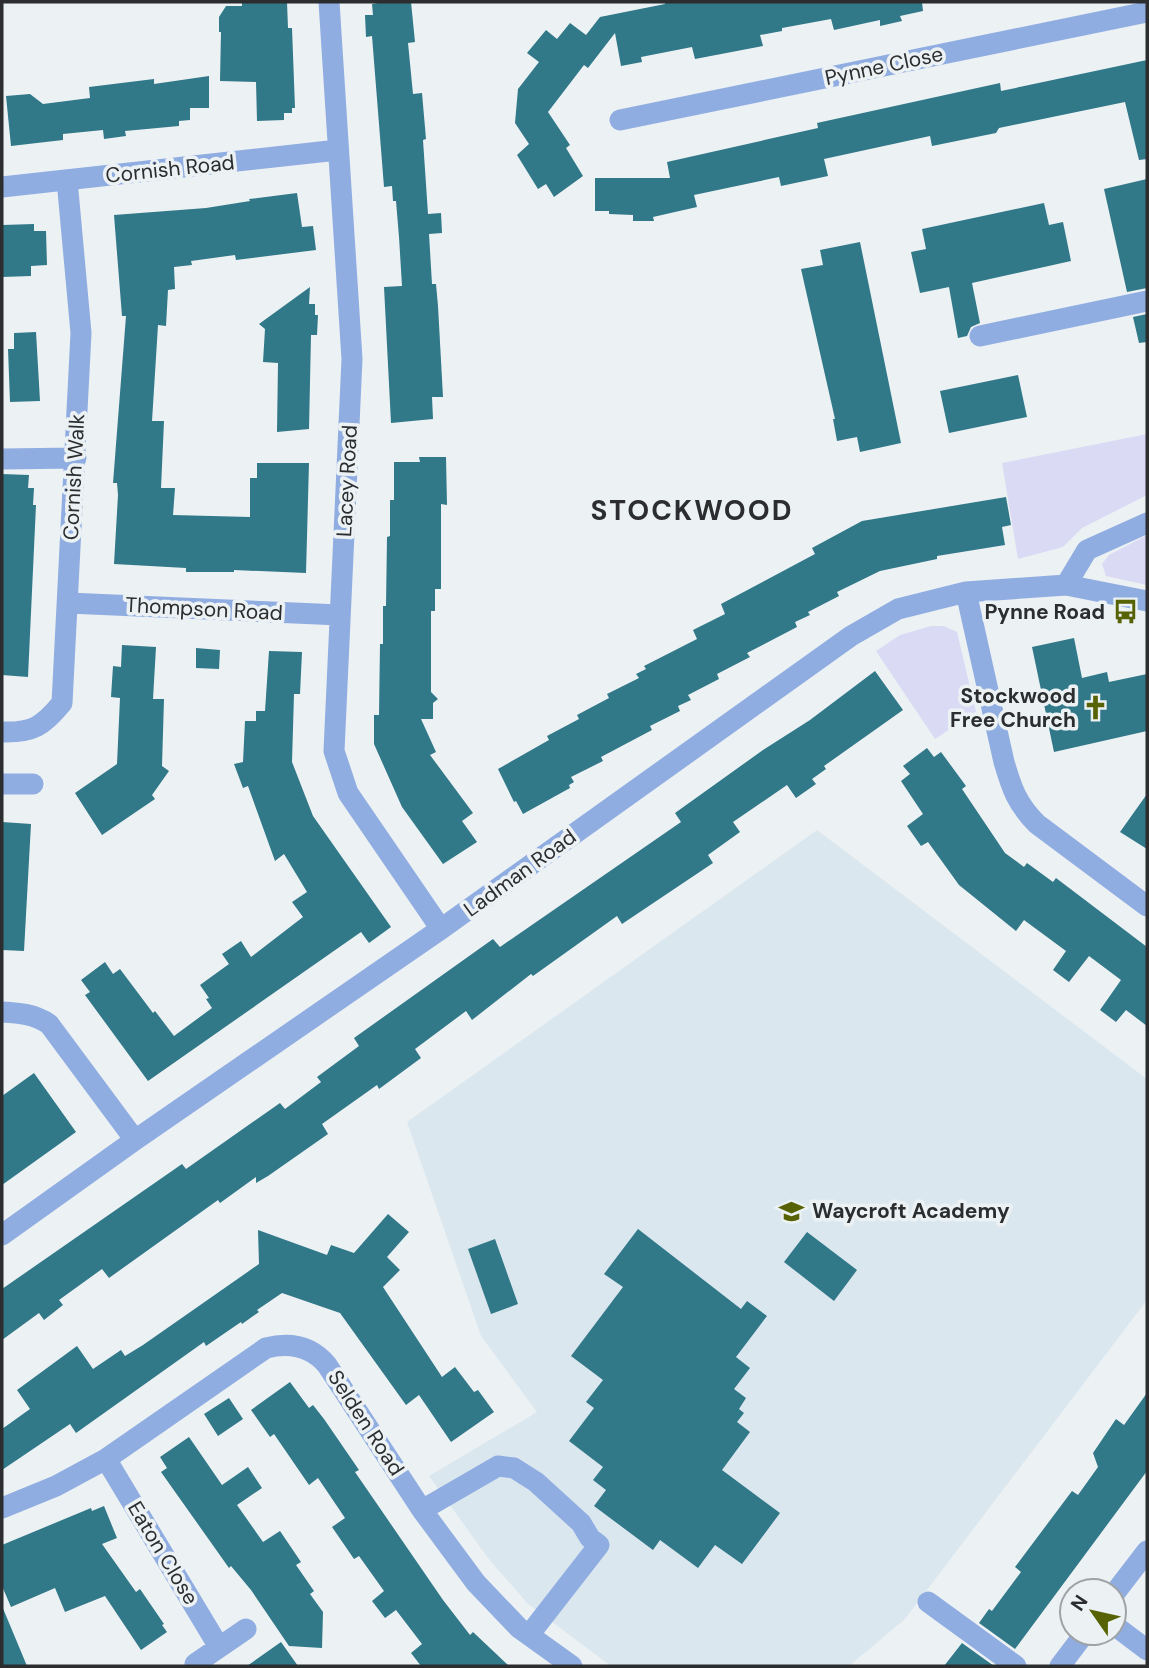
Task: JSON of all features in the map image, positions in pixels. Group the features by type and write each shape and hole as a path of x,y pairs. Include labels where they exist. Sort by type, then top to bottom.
{"street":[{"name":"Lacey Road","path":"329,2 352,359 334,751 348,793 441,929"},
{"name":"Pynne Close","path":"620,120 1147,12"},
{"name":"Cornish Road","path":"2,187 338,150"},
{"name":"Cornish Walk","path":"2,732 20,733 44,724 62,703 81,333 67,180"},
{"path":"980,336 1147,301"},
{"path":"2,459 76,458"},
{"path":"1066,585 1087,550 1147,523"},
{"name":"Ladman Road","path":"2,1235 441,929 851,636 898,609 966,592 1066,585 1147,601"},
{"path":"966,592 1004,762 1022,809 1037,824 1147,906"},
{"name":"Thompson Road","path":"68,603 340,615"},
{"path":"2,784 33,784"},
{"path":"2,1012 39,1017 49,1024 135,1140"},
{"name":"Selden Road","path":"2,1508 56,1486 106,1459 266,1348 284,1344 297,1346 319,1356 327,1364 422,1510 476,1583 519,1628 572,1666"},
{"name":"Eaton Close","path":"106,1459 219,1647"},
{"path":"422,1510 498,1466 514,1468 536,1482 581,1523 590,1538 600,1545 529,1635"},
{"path":"1127,1577 1147,1551"},
{"path":"928,1602 1016,1666"},
{"path":"195,1664 246,1629"},
{"path":"1128,1636 1147,1650"},
{"path":"1060,1666 1074,1647"}],"shaded area":[{"path":"1147,434 1147,495 1082,528 1063,547 1018,559 1002,463"},
{"path":"1147,535 1147,585 1106,576 1102,564 1109,555"},
{"path":"931,626 944,626 957,632 976,712 935,739 876,651 900,635"},
{"name":"Waycroft Academy","path":"817,830 1147,1079 1147,1300 905,1619 849,1666 611,1666 528,1604 488,1558 429,1476 537,1412 481,1336 407,1122"}],"building":[{"path":"242,2 287,2 288,28 292,28 295,108 292,108 292,113 284,113 284,120 257,121 256,82 220,81 219,17 226,6 242,6"},
{"path":"411,2 415,42 408,43 413,94 422,93 428,214 441,213 442,233 429,234 432,284 436,284 438,306 443,397 432,397 433,419 391,423 384,287 402,286 399,237 392,186 384,187 372,36 366,37 365,15 373,15 372,4"},
{"path":"665,2 922,2 923,11 900,16 902,21 880,26 880,20 834,30 831,19 760,35 763,46 695,59 692,47 641,57 642,62 621,66 615,33 588,68 584,65 548,112 570,145 566,148 583,176 554,197 546,184 538,189 517,155 529,144 515,123 518,89 539,62 527,53 546,30 557,39 570,23 586,35 600,17"},
{"path":"1147,60 1147,159 1139,160 1125,102 999,128 996,133 932,146 930,136 824,159 828,176 781,186 779,177 694,195 697,207 653,217 654,221 633,221 633,215 595,211 595,178 670,178 667,162 818,128 817,123 1000,83 1001,91"},
{"path":"209,76 209,108 190,108 190,120 179,121 179,126 125,131 126,136 104,139 103,130 63,134 63,140 11,146 6,96 30,94 43,104 90,98 89,87 154,79 154,84"},
{"path":"1147,179 1147,288 1127,292 1104,189"},
{"path":"297,193 302,227 313,226 316,250 236,260 235,255 191,261 192,265 174,267 175,289 168,290 166,326 158,325 152,421 164,421 161,488 175,488 173,515 250,517 250,478 257,478 257,463 309,463 306,573 234,570 186,572 186,568 114,564 118,495 117,483 113,483 126,316 122,316 114,215 206,208"},
{"path":"1044,203 1049,225 1063,222 1071,261 972,283 980,323 971,327 967,336 958,338 949,287 920,293 911,252 926,249 922,229"},
{"path":"34,224 34,231 46,231 47,265 31,266 31,276 2,277 2,225"},
{"path":"860,242 901,443 860,452 857,437 837,441 835,419 801,269 823,265 820,250"},
{"path":"310,287 309,304 315,304 315,315 318,315 317,335 311,335 309,429 277,432 278,363 263,362 265,329 259,324"},
{"path":"1147,314 1147,342 1139,343 1133,317"},
{"path":"36,332 40,401 10,402 8,349 14,349 14,333"},
{"path":"1018,375 1027,417 949,433 940,391"},
{"path":"419,457 446,457 447,505 441,504 441,589 435,589 435,611 431,611 431,692 438,699 433,703 433,719 421,719 436,752 430,755 473,813 462,821 477,842 443,864 402,807 374,744 374,715 379,715 380,644 383,644 383,606 386,606 387,537 390,536 390,500 394,500 394,462 420,462"},
{"path":"2,474 29,475 28,488 34,488 33,505 36,505 28,677 2,675"},
{"path":"1006,497 1011,525 1002,527 1005,545 937,556 937,559 880,571 837,592 839,596 795,622 797,627 747,653 750,657 717,674 719,679 688,695 691,700 678,706 680,711 650,726 652,730 601,757 603,761 571,777 574,782 569,785 570,788 523,814 516,801 514,802 498,769 549,740 547,736 579,719 577,715 609,698 607,694 639,678 636,674 646,669 644,666 697,639 693,630 725,614 721,604 815,554 812,548 862,521"},
{"name":"Stockwood Free Church","path":"1074,638 1082,678 1107,672 1109,682 1147,674 1147,731 1054,752 1032,647"},
{"path":"122,645 156,647 153,699 164,699 162,766 169,771 152,795 155,799 102,835 75,793 117,764 120,698 111,697 113,666 121,667"},
{"path":"196,648 220,650 219,669 196,668"},
{"path":"269,651 302,652 300,694 294,694 292,762 313,816 391,927 369,943 361,932 148,1081 85,995 90,992 81,980 105,962 113,974 120,969 174,1036 212,1008 200,985 229,964 222,954 241,941 251,957 303,917 292,902 307,892 284,854 275,861 248,786 243,788 234,764 243,762 245,721 256,721 256,711 265,711"},
{"path":"875,671 903,710 824,766 826,769 812,779 816,784 796,798 787,785 733,822 740,832 708,855 713,863 622,924 617,916 533,976 531,974 472,1020 466,1011 415,1049 421,1058 379,1089 377,1085 322,1124 328,1134 268,1176 256,1183 256,1177 220,1203 218,1200 109,1278 102,1269 59,1300 63,1305 44,1320 39,1313 2,1340 2,1289 182,1164 186,1169 280,1103 285,1109 321,1082 317,1077 359,1046 354,1038 493,939 500,947 681,822 675,813 810,720"},
{"path":"927,748 934,757 941,752 966,786 962,789 1005,853 1024,867 1027,863 1053,882 1056,878 1147,947 1147,1026 1126,1010 1116,1022 1100,1010 1121,980 1089,956 1069,982 1053,970 1066,951 1024,920 1016,931 959,885 928,842 921,846 907,826 923,814 901,781 910,774 903,766"},
{"path":"1147,794 1147,849 1120,832"},
{"path":"2,822 31,824 24,951 2,950"},
{"path":"34,1073 76,1132 2,1185 2,1096"},
{"path":"388,1214 409,1232 387,1257 400,1270 383,1287 442,1377 455,1367 474,1392 478,1390 494,1412 451,1442 419,1395 406,1405 340,1313 282,1293 242,1324 241,1322 206,1346 204,1342 76,1433 70,1424 2,1470 2,1429 30,1409 17,1390 77,1346 93,1369 121,1350 125,1356 143,1345 259,1264 258,1230 327,1255 331,1245 354,1253"},
{"path":"638,1229 741,1309 747,1301 767,1316 736,1357 750,1368 734,1389 746,1398 739,1409 744,1413 737,1422 750,1432 722,1470 780,1513 742,1564 715,1545 698,1568 660,1540 653,1550 594,1506 606,1490 593,1480 603,1467 569,1441 594,1408 586,1402 603,1380 571,1356 623,1287 604,1274"},
{"path":"807,1232 857,1270 834,1301 784,1262"},
{"path":"495,1239 518,1304 491,1314 468,1249"},
{"path":"290,1382 309,1408 313,1405 324,1419 359,1470 355,1472 443,1600 470,1635 473,1632 509,1666 421,1666 411,1653 422,1644 396,1610 385,1618 372,1601 384,1591 359,1556 354,1559 332,1527 345,1518 318,1478 309,1485 274,1434 270,1437 251,1410"},
{"path":"1147,1393 1147,1471 1068,1577 1058,1577 1058,1591 1015,1649 979,1623 989,1609 992,1611 1021,1572 1015,1567 1072,1491 1078,1495 1098,1467 1093,1453 1116,1419 1124,1425"},
{"path":"229,1398 243,1419 218,1436 204,1414"},
{"path":"189,1437 222,1485 248,1467 262,1488 237,1505 263,1542 280,1531 301,1562 296,1565 314,1591 310,1594 323,1612 322,1648 289,1646 251,1590 231,1566 229,1568 161,1472 167,1468 160,1457"},
{"path":"104,1506 117,1538 102,1544 136,1592 140,1589 167,1632 141,1650 105,1596 65,1612 55,1588 11,1607 2,1586 2,1545 91,1508 92,1511"},
{"path":"2,1606 27,1666 2,1666"},
{"path":"281,1642 298,1666 247,1666"},
{"path":"962,1643 994,1666 944,1666"}],"place":[{"name":"Pynne Road","path":"1125,612"},
{"name":"Stockwood Free Church","path":"1096,708"},
{"name":"Waycroft Academy","path":"792,1211"}],"district":[{"name":"STOCKWOOD","path":"692,510"}]}
